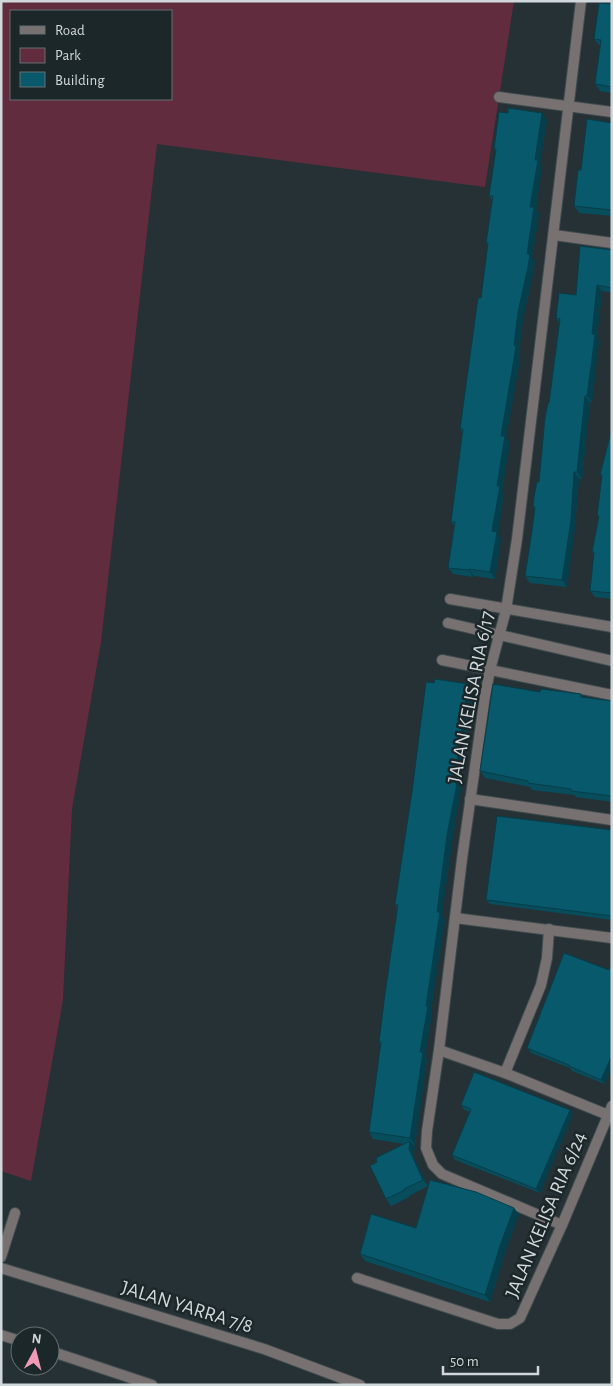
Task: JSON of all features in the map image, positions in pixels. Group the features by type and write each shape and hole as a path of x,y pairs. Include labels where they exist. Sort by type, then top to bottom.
{"street":[{"name":"JALAN KELISA RIA 6/17","path":"562,1225 442,1174 433,1165 426,1148 470,799 490,670 506,610 516,539 581,1"},
{"path":"499,97 612,112"},
{"path":"554,235 612,243"},
{"path":"450,600 612,627"},
{"path":"448,623 612,661"},
{"path":"442,660 612,695"},
{"path":"470,799 612,820"},
{"path":"455,918 612,938"},
{"path":"505,1074 541,985 547,958 549,929"},
{"path":"439,1050 610,1111"},
{"name":"JALAN KELISA RIA 6/24","path":"357,1278 498,1324 510,1324 520,1318 610,1111"},
{"path":"1,1257 4,1238 16,1213"},
{"name":"JALAN YARRA 7/8","path":"1,1268 264,1349 360,1385"},
{"path":"60,1354 152,1385"}],"green space":[{"path":"1,1 514,1 485,187 157,144 101,642 72,809 63,1000 31,1181 1,1171"}],"building":[{"path":"599,3 612,4 612,87 595,84 601,40 594,39"},
{"path":"508,108 542,113 535,160 538,160 530,207 534,207 527,254 530,254 518,312 514,345 516,346 501,436 505,436 497,486 500,486 492,531 497,532 490,572 448,568 455,522 451,522 463,429 460,429 478,298 481,298 488,243 486,243 493,196 489,196 496,149 494,149 499,112 508,113"},
{"path":"587,119 612,123 612,213 611,210 574,206 578,170 581,170"},
{"path":"580,246 612,250 612,288 597,285 592,334 595,334 587,396 585,396 577,472 574,472 571,520 562,580 525,576 535,507 533,507 534,497 537,482 539,482 545,418 549,403 560,319 556,318 559,293 576,295"},
{"path":"612,428 612,593 590,591 594,552 592,552 599,516 597,516 602,475 600,475"},
{"path":"435,679 468,684 455,776 457,777 456,789 447,835 437,912 440,912 420,1052 423,1052 410,1138 369,1132 381,1042 379,1042 385,994 398,905 395,904 426,682 434,683"},
{"path":"493,684 540,692 541,689 581,694 581,697 612,701 612,796 528,783 528,781 480,771"},
{"path":"497,816 612,830 612,916 486,900"},
{"path":"564,953 609,970 612,963 612,1055 601,1080 527,1048"},
{"path":"474,1072 570,1110 536,1189 452,1155 471,1109 461,1105"},
{"path":"410,1141 409,1149 423,1180 386,1199 370,1166 377,1162 376,1158"},
{"path":"430,1180 476,1192 514,1208 485,1295 360,1254 371,1214 416,1228"}]}
